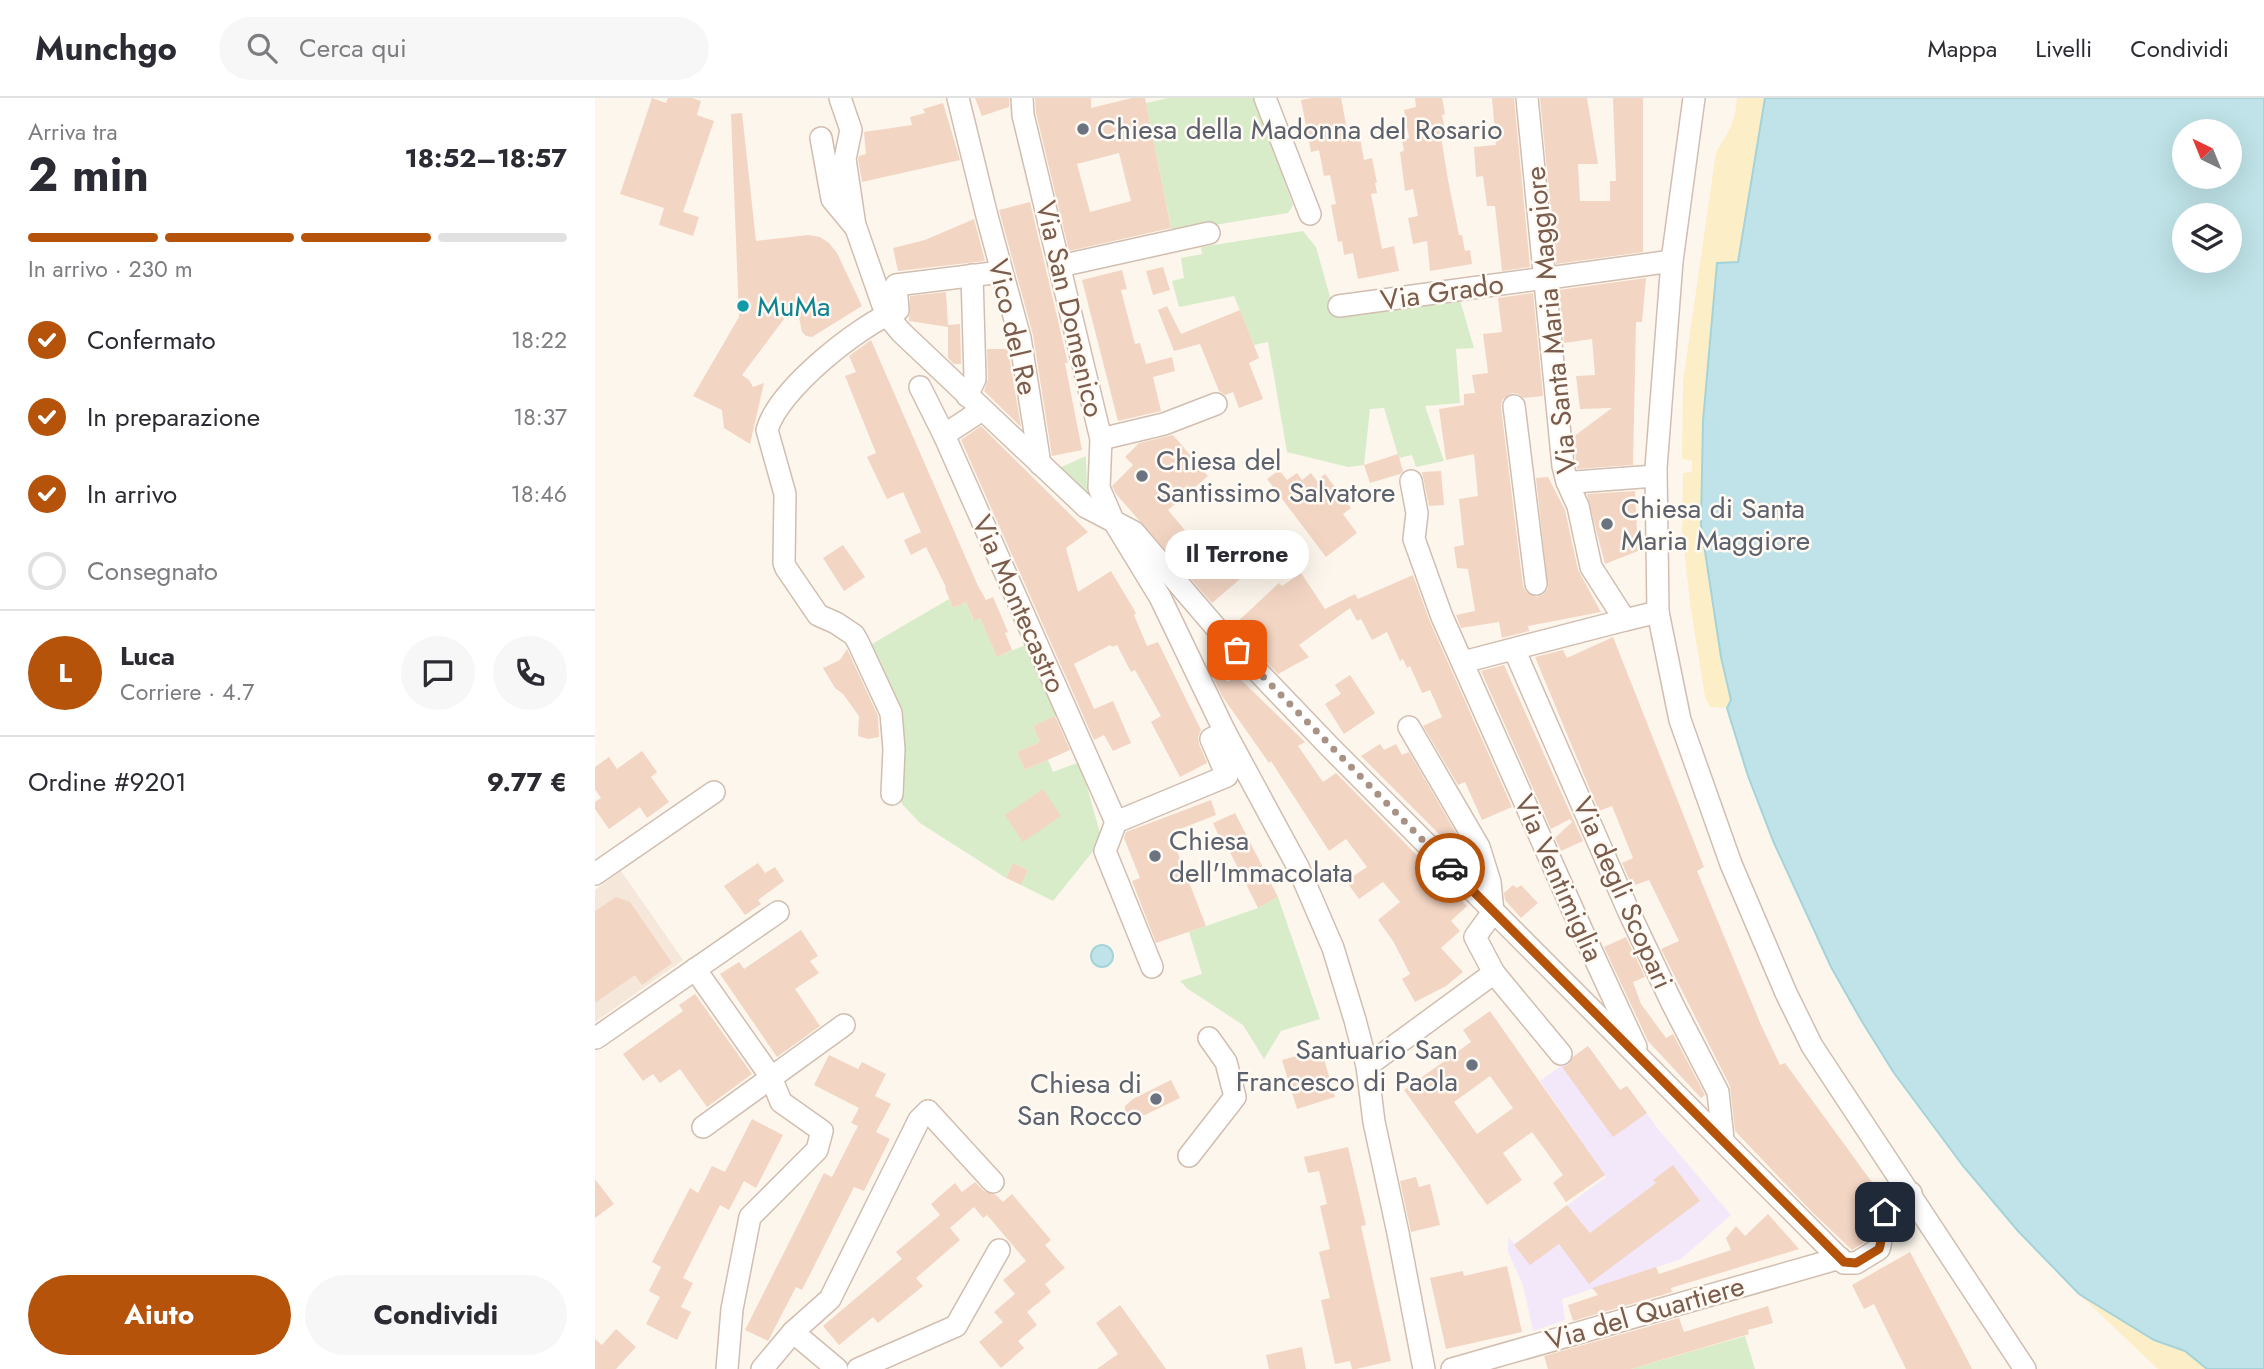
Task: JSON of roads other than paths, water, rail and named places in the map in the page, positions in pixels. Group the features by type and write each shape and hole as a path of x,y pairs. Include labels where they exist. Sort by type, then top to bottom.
{"street":[{"path":"840,98 851,131 845,159 856,228 886,314 901,332 1086,507 1134,532 1219,630 1493,912 1840,1258"},
{"name":"Vico del Re","path":"958,98 1020,338 1040,464"},
{"name":"Via San Domenico","path":"1022,98 1023,115 1101,439 1099,488 1113,520 1160,597 1225,732 1303,878 1333,948 1367,1066 1374,1122 1424,1369"},
{"path":"1265,98 1310,214"},
{"name":"Via Santa Maria Maggiore","path":"1527,98 1551,277 1563,466 1578,506 1591,567 1625,620"},
{"path":"1694,98 1672,261 1655,476 1658,612 1680,720 1731,864 1786,993 1812,1046 2025,1369"},
{"path":"821,138 831,199 856,228"},
{"path":"1060,265 1209,233"},
{"name":"Via Grado","path":"1339,306 1672,261"},
{"path":"892,794 894,749 891,713 858,642 854,635 818,615 808,604 784,563 785,494 767,430 769,419 799,382 819,363 886,314 898,310 896,285 1001,272"},
{"path":"944,435 975,403 972,275"},
{"name":"Via Montecastro","path":"920,387 944,435 1116,822"},
{"path":"1101,439 1164,424 1216,404"},
{"path":"1514,406 1536,584"},
{"path":"1575,482 1655,476"},
{"name":"Via Ventimiglia","path":"1411,481 1417,513 1414,538 1442,617 1643,1060"},
{"path":"1467,661 1658,612"},
{"name":"Via degli Scopari","path":"1514,649 1629,910 1673,1005 1718,1092 1723,1139"},
{"path":"1409,727 1479,847 1490,882 1493,912 1475,937 1494,973 1561,1054"},
{"path":"1151,967 1105,851 1116,822 1227,776 1211,739 1225,732"},
{"path":"595,874 714,792"},
{"path":"596,1038 778,912"},
{"path":"695,970 771,1077 781,1101 822,1131 817,1150 750,1217 732,1309 727,1369"},
{"path":"1367,1066 1494,973"},
{"path":"703,1127 843,1025"},
{"path":"1189,1156 1235,1097 1226,1062 1209,1038"},
{"path":"761,1369 793,1332 830,1298 919,1120 928,1111 993,1182"},
{"name":"Via del Quartiere","path":"1452,1369 1840,1258 1844,1262 1856,1263 1879,1249 1883,1239 1881,1222 1885,1212 1893,1203 1911,1194"},
{"path":"858,1369 956,1326 999,1250"},
{"path":"793,1332 837,1369"}],"water":[{"path":"1765,98 2264,98 2264,1369 2207,1369 2185,1351 2154,1340 2079,1294 2018,1231 1963,1166 1894,1073 1831,967 1774,843 1748,776 1727,708 1731,700 1721,657 1701,525 1703,421 1717,263 1738,262"},
{"path":"1102,945 1110,948 1113,956 1110,964 1102,967 1094,964 1091,956 1094,948"}],"place":[{"name":"Chiesa della Madonna del Rosario","path":"1083,129"},
{"name":"MuMa","path":"743,306"},
{"name":"Chiesa del Santissimo Salvatore","path":"1142,476"},
{"name":"Chiesa di Santa Maria Maggiore","path":"1607,524"},
{"name":"Il Terrone","path":"1237,650"},
{"name":"Chiesa dell'Immacolata","path":"1155,856"},
{"name":"Santuario San Francesco di Paola","path":"1472,1065"},
{"name":"Chiesa di San Rocco","path":"1156,1099"}]}
